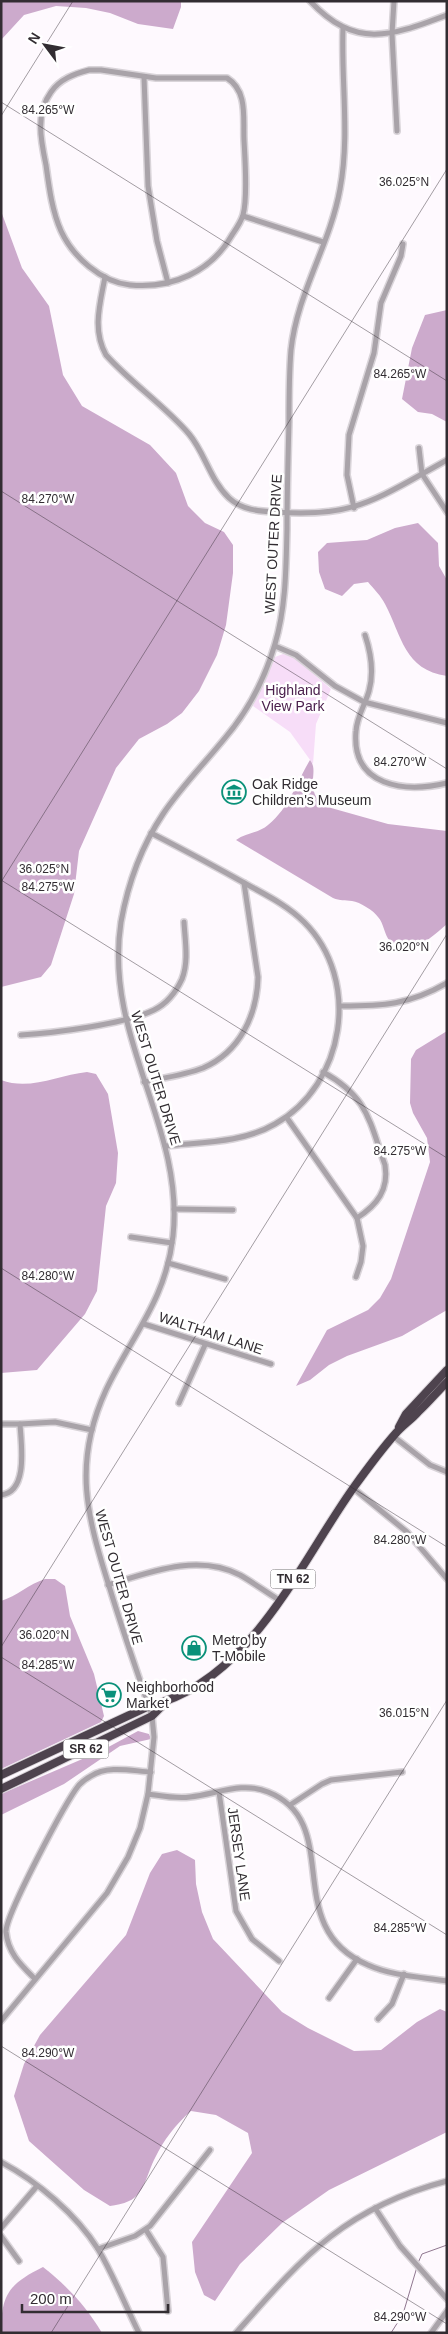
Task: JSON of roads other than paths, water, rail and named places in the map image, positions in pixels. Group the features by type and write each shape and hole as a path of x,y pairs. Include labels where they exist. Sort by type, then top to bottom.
{"highway":[{"name":"TN 62","path":"166,1702 194,1687 227,1664 254,1635 353,1488 395,1434 443,1385 447,1370"},
{"name":"SR 62","path":"1,1775 149,1706 166,1702"},
{"name":"SR 62","path":"1,1789 152,1716 166,1702"}],"street":[{"path":"310,1 325,16 343,28 362,33 392,34 447,15"},
{"path":"394,1 392,34 397,131"},
{"name":"WEST OUTER DRIVE","path":"1,2021 96,1906 120,1873 138,1834 148,1794 154,1737 152,1716 89,1523 86,1498 86,1474 92,1430 108,1387 144,1324 158,1295 168,1264 172,1243 174,1209 172,1179 165,1146 124,1019 118,973 121,926 129,886 151,833 171,803 239,720 257,690 275,646 285,593 291,351 301,300 337,204 343,172 343,28"},
{"path":"101,70 144,77 227,78 238,88 242,99 244,156 243,216 229,242 210,262 187,277 168,283 130,285 105,277 79,257 60,230 51,195 41,140 43,109 51,91 61,81 75,73 101,70"},
{"path":"144,77 148,186 157,241 168,283"},
{"path":"243,216 323,242"},
{"path":"354,508 347,475 349,436 374,353 381,303 402,256 403,244"},
{"path":"105,277 97,328 99,344 106,355 188,432 202,453 216,482 230,499 252,510 287,513 320,513 354,508 447,460"},
{"path":"419,448 422,474 447,512"},
{"path":"365,635 371,662 369,691 358,717 356,732 358,752 368,772 389,784 428,786 447,783"},
{"path":"275,646 296,656 335,686 364,702 447,724"},
{"path":"151,833 290,909 316,936 331,962 340,1006 337,1039 324,1072 309,1097 286,1118 274,1125 245,1136 165,1146"},
{"path":"144,1082 187,1073 213,1063 236,1043 249,1023 258,993 258,977 244,883"},
{"path":"21,1035 73,1029 124,1019 155,1010 167,1001 178,987 182,978 186,953 184,922"},
{"path":"340,1006 381,1006 407,1002 447,983"},
{"path":"324,1072 346,1085 356,1096 368,1115 385,1165 386,1173 383,1193 377,1202 356,1218"},
{"path":"286,1118 356,1218 363,1246 361,1262 356,1277"},
{"path":"174,1209 233,1210"},
{"path":"131,1237 172,1243"},
{"path":"168,1264 225,1279"},
{"name":"WALTHAM LANE","path":"144,1324 205,1345 271,1364"},
{"path":"179,1402 205,1345"},
{"path":"1,1424 55,1422 92,1430"},
{"path":"1,1495 7,1494 16,1487 20,1480 20,1424"},
{"path":"395,1434 430,1465 447,1472"},
{"path":"353,1488 407,1532 447,1579"},
{"path":"108,1584 177,1566 219,1568 239,1575 279,1600"},
{"path":"36,1979 13,1954 8,1945 7,1924 17,1900 62,1815 80,1784 96,1773 110,1770 151,1772"},
{"path":"290,1805 331,1780 402,1772"},
{"path":"148,1794 188,1798 241,1787 259,1789 274,1795 290,1805 303,1822 307,1833 316,1899 324,1924 338,1944 357,1959 380,1970 447,1981"},
{"name":"JERSEY LANE","path":"219,1792 236,1911 252,1939 279,1962"},
{"path":"329,1998 357,1959"},
{"path":"378,2019 392,2004 404,1974"},
{"path":"98,2249 146,2230 210,2150"},
{"path":"1,2162 36,2186 74,2218 98,2249 139,2333"},
{"path":"236,2333 306,2256 335,2232 375,2208 416,2190 447,2181"},
{"path":"1,2228 36,2186"},
{"path":"375,2208 400,2246 447,2299"},
{"path":"146,2230 163,2257 168,2310"},
{"path":"1,2236 19,2261"},
{"path":"431,2333 447,2311"}],"waterway":[{"path":"418,2263 422,2254 447,2245"},
{"path":"391,2333 403,2314 417,2267"}],"place":[{"name":"Oak Ridge Children's Museum","path":"234,792"},
{"name":"Metro by T-Mobile","path":"194,1648"},
{"name":"Neighborhood Market","path":"109,1695"}],"park label":[{"name":"Highland View Park","path":"293,698"}]}
